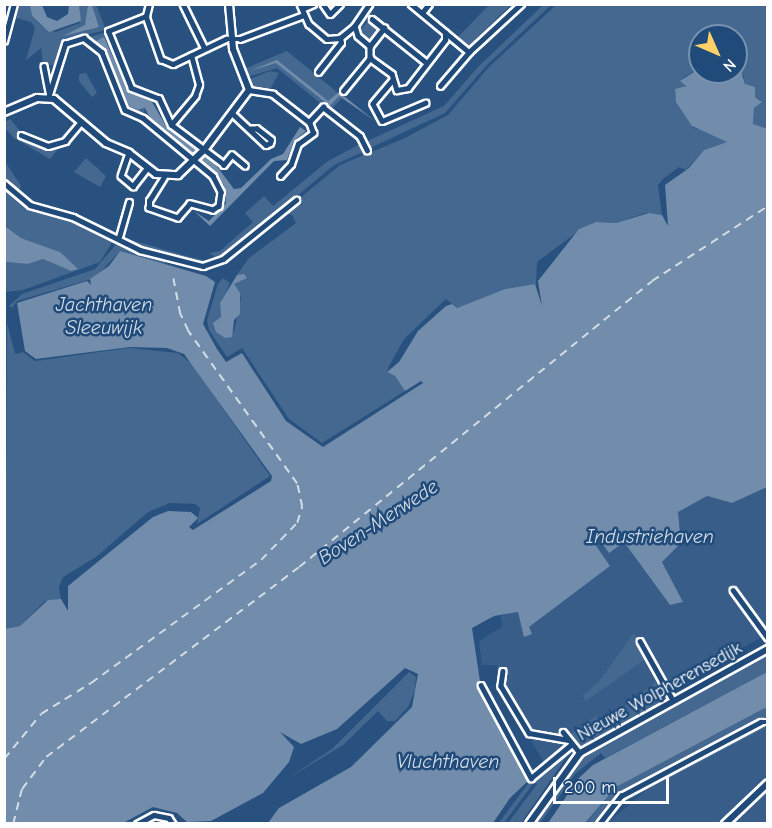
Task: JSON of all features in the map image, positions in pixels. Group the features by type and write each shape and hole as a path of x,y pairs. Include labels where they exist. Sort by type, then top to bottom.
{"street":[{"path":"4,41 14,4"},
{"path":"149,4 146,16 161,59 173,64 204,47 232,40 314,4"},
{"path":"183,4 204,47"},
{"path":"229,4 232,40 249,90"},
{"path":"323,4 330,14 340,4"},
{"path":"302,10 309,24 327,39 340,38 355,26 370,4"},
{"path":"411,4 469,52"},
{"path":"422,13 429,4"},
{"path":"440,86 469,52 521,4"},
{"path":"146,16 108,31 131,88 159,99 171,125 203,151 224,165 232,155 245,165"},
{"path":"372,19 427,63"},
{"path":"355,26 358,36 370,46"},
{"path":"343,91 370,58 370,46 384,28"},
{"path":"370,58 392,74 397,90 408,88 445,40 445,33"},
{"path":"49,95 65,44 84,38 102,52 125,110 143,118 195,160 218,183 220,202 216,209 190,204 176,218 150,208 148,201 164,177"},
{"path":"318,72 341,43 340,38"},
{"path":"171,125 199,85 190,56"},
{"path":"44,66 49,95 106,143 129,153 147,168 164,177 178,175 195,160 233,114 249,90"},
{"path":"393,80 373,104 382,121 425,103"},
{"path":"249,90 273,94 309,122 313,133 298,144 286,170 280,176"},
{"path":"4,111 49,95"},
{"path":"309,122 323,107 360,136 367,150"},
{"path":"233,114 266,145 270,143 277,149"},
{"path":"21,135 48,147 65,141 81,122"},
{"path":"129,153 121,176 133,186 147,168"},
{"path":"280,164 286,170"},
{"path":"4,183 30,205 118,237 168,259 212,265 296,200"},
{"path":"118,237 129,202"},
{"path":"733,590 768,638"},
{"path":"640,640 673,700"},
{"name":"Nieuwe Wolpherensedijk","path":"529,824 580,753 768,649"},
{"path":"503,671 501,686 529,733 570,742"},
{"path":"482,685 531,778 570,742"},
{"path":"599,824 621,796 761,722 768,722"},
{"path":"563,732 580,753"},
{"path":"725,824 768,783"},
{"path":"137,824 154,815 169,818 173,824"}],"shaded area":[{"path":"15,5 30,5 32,16 42,26 56,32 80,23 79,5 88,5 88,21 82,28 99,27 92,5 96,5 106,30 65,40 57,66 43,64 41,48 26,60 35,28 31,22 12,17"},
{"path":"489,5 511,5 467,47 457,38"},
{"path":"543,5 551,5 487,65 445,113 368,149 365,142 444,106 478,67"},
{"path":"556,5 767,5 767,129 753,124 754,107 761,100 755,97 755,87 745,85 748,84 748,24 688,24 688,75 681,82 685,83 684,87 675,89 676,101 694,128 720,135 727,142 704,150 686,170 679,167 663,179 658,185 662,215 646,213 616,223 596,222 584,227 537,262 536,284 505,289 457,308 446,299 404,339 389,366 387,372 395,376 405,391 322,443 289,419 242,348 227,357 209,330 207,320 218,284 223,278 230,283 220,306 221,317 234,332 241,298 234,284 243,275 237,275 249,258 296,223 292,215 281,212 291,204 302,205 300,198 340,165 405,138 448,115 489,67"},
{"path":"370,19 380,27 367,42 358,32"},
{"path":"107,32 129,86 150,97 149,100 128,91 106,40 96,41 106,50 126,96 139,110 145,109 142,117 126,107 103,51 86,38"},
{"path":"287,51 343,97 330,111 277,68 247,77 244,69"},
{"path":"270,71 279,73 269,91 249,87 248,80"},
{"path":"86,73 97,93 92,97 79,81 79,74"},
{"path":"10,119 21,132 20,136 41,147 54,146 58,149 50,159 14,138 5,128 5,122"},
{"path":"362,143 365,151 334,165 225,256 217,258 209,253 220,251 253,222 245,213 264,196 273,206 328,161"},
{"path":"86,158 106,176 100,187 74,172"},
{"path":"4,160 21,186 18,194 5,179"},
{"path":"4,187 31,207 75,220 114,239 100,262 23,290 5,292 5,262 28,264 43,259 71,271 60,252 21,238 5,225"},
{"path":"124,238 214,262 203,265 161,255"},
{"path":"119,241 166,260 165,264 120,251 95,278 17,301 12,308 9,306 22,294 95,269"},
{"path":"7,323 15,354 23,352 35,361 129,348 178,353 192,364 270,476 197,524 200,508 195,504 170,503 148,512 96,557 63,577 59,587 61,599 45,601 20,626 5,629"},
{"path":"767,486 767,634 603,727 546,766 499,686 497,665 482,665 479,641 502,627 501,615 518,612 531,634 528,627 610,566 595,543 600,539 624,542 670,605 683,602 662,562 681,543 678,512 707,496 732,503"},
{"path":"634,633 647,658 586,701 582,696 598,683"},
{"path":"767,652 767,672 605,758 601,753 576,773 540,823 532,824 579,756"},
{"path":"409,672 416,677 415,690 408,707 395,721 387,721 378,711 343,745 284,781 332,749"},
{"path":"658,680 667,696 660,703 581,746 568,736 596,716 602,723"},
{"path":"767,707 767,721 618,797 599,823 585,824 616,787"},
{"path":"767,720 767,823 606,824 654,784"},
{"path":"762,725 767,727 622,803 618,801"},
{"path":"572,749 521,823 508,823 537,784 535,781 560,752"},
{"path":"530,781 535,781 504,823 498,824"}],"water":[{"path":"30,5 42,5 47,17 57,21 68,14 69,5 79,5 81,21 49,32 32,16"},
{"path":"88,5 92,5 99,27 63,36 85,25"},
{"path":"104,37 128,91 152,102 166,126 215,164 234,189 241,188 271,159 283,154 300,127 306,131 294,141 287,160 274,161 210,226 194,211 209,221 226,203 224,185 211,169 151,120 145,108 138,110 129,106 106,50 96,41"},
{"path":"277,60 328,101 339,92 375,121 339,96 330,106 276,63 249,71"},
{"path":"688,76 688,84 745,84 755,87 755,97 762,102 754,108 753,124 768,129 767,487 732,503 707,496 678,512 681,543 662,562 683,602 670,605 624,542 609,553 600,540 595,544 610,566 529,627 532,634 524,637 518,612 494,616 472,628 481,688 529,780 510,798 493,823 268,823 279,808 351,767 412,707 418,674 405,668 337,729 301,744 280,732 294,747 289,762 263,793 211,821 187,822 177,813 153,807 123,823 5,823 4,629 20,626 48,600 61,599 68,611 68,586 153,517 168,511 191,512 198,518 189,527 193,530 271,481 272,476 184,354 167,348 130,347 36,359 25,351 17,303 87,281 91,285 90,279 109,266 120,251 206,276 215,282 203,324 217,349 226,362 242,353 286,421 323,447 423,383 421,381 405,391 395,376 387,372 399,362 418,331 446,306 452,304 457,308 505,289 535,284 542,306 538,281 579,229 596,222 616,223 649,213 662,215 668,226 665,185 689,168 704,150 727,142 692,126 676,102 675,89 686,86 680,81"},
{"path":"4,225 21,238 60,252 78,269 71,271 43,259 28,264 5,262"},
{"path":"244,274 247,278 234,284 240,293 240,314 234,320 232,337 225,338 216,332 213,323 221,317 220,303 237,275"},
{"path":"767,672 767,707 616,787 585,823 548,823 579,778 593,765"}],"ferry route":[{"path":"13,824 22,789 46,757 299,567 652,281 768,206"},
{"path":"4,759 41,714 91,683 261,560 297,523 302,507 297,484 188,331 180,314 173,279"}],"water label":[{"name":"Jachthaven Sleeuwijk","path":"104,316"},
{"name":"Boven-Merwede","path":"378,522"},
{"name":"Industriehaven","path":"650,536"},
{"name":"Vluchthaven","path":"448,761"}]}
